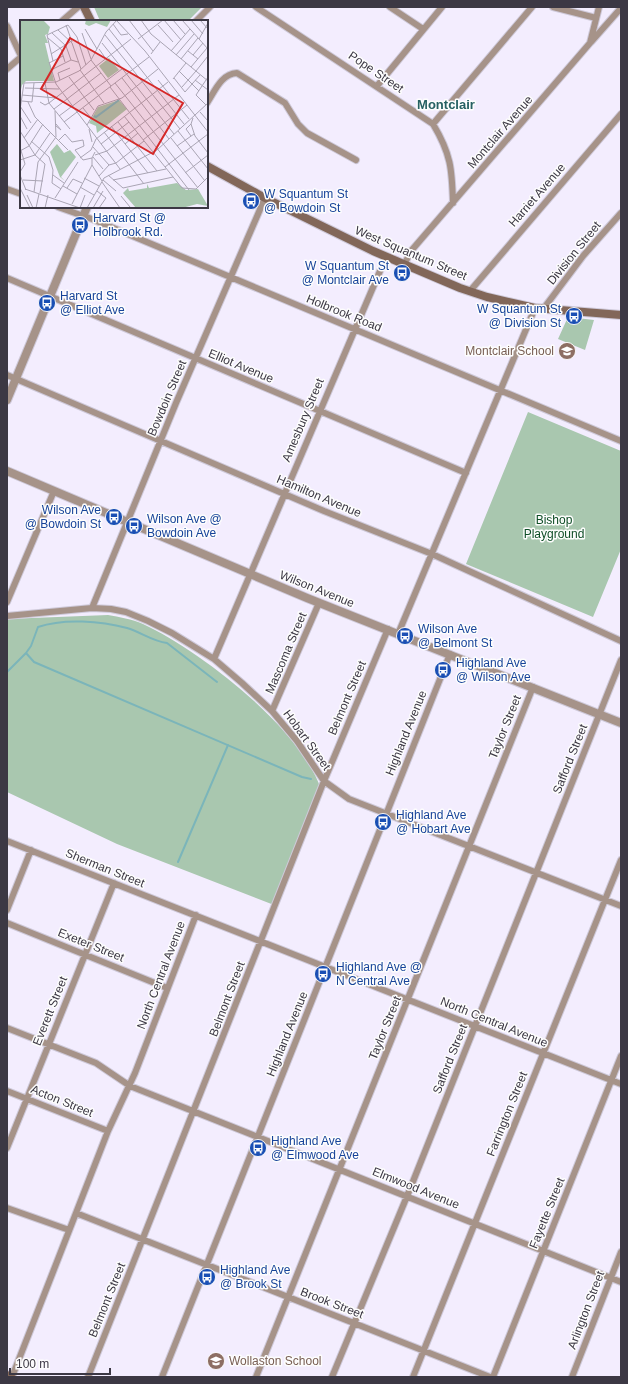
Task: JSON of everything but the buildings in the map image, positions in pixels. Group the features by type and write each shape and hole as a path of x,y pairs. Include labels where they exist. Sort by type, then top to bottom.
{"main road":[{"path":"84,7 90,20"},
{"name":"West Squantum Street","path":"208,167 265,198 386,257 470,291 535,308 621,315"},
{"path":"7,1375 11,1377"}],"street":[{"path":"63,20 78,7"},
{"path":"197,20 210,7"},
{"name":"Pope Street","path":"256,7 433,124 443,140 451,164 453,203"},
{"path":"390,7 423,29"},
{"path":"377,86 442,7"},
{"path":"433,124 532,7"},
{"path":"553,7 596,18"},
{"name":"Montclair Avenue","path":"404,265 411,251 590,43 599,7"},
{"path":"590,43 621,8"},
{"path":"7,26 20,55"},
{"path":"7,69 20,58"},
{"path":"208,101 221,80 232,73 237,73 285,103 298,124 308,133 356,160"},
{"name":"Harriet Avenue","path":"470,291 621,114"},
{"path":"7,189 20,194"},
{"name":"Bowdoin Street","path":"92,608 161,440 265,198"},
{"name":"Holbrook Road","path":"61,208 84,216 621,441"},
{"path":"7,400 87,208"},
{"name":"Division Street","path":"544,308 583,256 621,213"},
{"name":"Amesbury Street","path":"214,659 386,257"},
{"name":"Elliot Avenue","path":"7,278 466,473"},
{"path":"398,634 535,308"},
{"name":"Hamilton Avenue","path":"7,375 324,511 432,554 621,641"},
{"name":"Wilson Avenue","path":"7,471 319,603 388,629 621,723"},
{"path":"7,602 54,491"},
{"name":"Mascoma Street","path":"272,711 319,603"},
{"name":"Hobart Street","path":"7,616 92,608 126,612 148,621 214,659 272,711 296,741 324,781 349,799 621,906"},
{"name":"Belmont Street","path":"88,1377 324,781 388,629"},
{"name":"Highland Avenue","path":"162,1377 208,1265 450,654"},
{"name":"Safford Street","path":"332,1377 476,1026 621,660"},
{"name":"Taylor Street","path":"256,1377 533,687"},
{"name":"Sherman Street","path":"7,841 196,915"},
{"path":"7,910 31,850"},
{"name":"Farrington Street","path":"414,1377 621,860"},
{"name":"Everett Street","path":"7,1148 114,883"},
{"name":"North Central Avenue","path":"11,1377 108,1131 130,1086 196,915 621,1084"},
{"name":"Exeter Street","path":"7,923 85,953 167,988"},
{"name":"Elmwood Avenue","path":"7,1028 96,1063 130,1086 621,1282"},
{"name":"Fayette Street","path":"491,1377 544,1250 621,1056"},
{"name":"Acton Street","path":"7,1091 108,1131"},
{"path":"7,1208 69,1230"},
{"name":"Brook Street","path":"76,1214 491,1377"},
{"name":"Arlington Street","path":"572,1377 621,1252"}],"green space":[{"path":"94,7 202,7 189,20 100,20"},
{"path":"568,317 594,320 585,350 558,339"},
{"name":"Bishop Playground","path":"528,412 621,451 621,549 593,617 466,564"},
{"path":"108,615 130,619 143,624 166,636 219,672 271,717 292,741 310,766 321,789 274,905 117,844 7,792 7,619"}],"waterway":[{"path":"217,682 167,643 127,628 94,622 59,622 38,627 31,646 26,653 34,662 302,777 311,779"},
{"path":"7,672 26,653"},
{"path":"178,862 228,745"}],"place":[{"name":"W Squantum St @ Bowdoin St","path":"251,201"},
{"name":"Harvard St @ Holbrook Rd.","path":"80,225"},
{"name":"W Squantum St @ Montclair Ave","path":"402,273"},
{"name":"Harvard St @ Elliot Ave","path":"47,303"},
{"name":"W Squantum St @ Division St","path":"574,316"},
{"name":"Montclair School","path":"567,351"},
{"name":"Wilson Ave @ Bowdoin St","path":"114,517"},
{"name":"Wilson Ave @ Bowdoin Ave","path":"134,526"},
{"name":"Wilson Ave @ Belmont St","path":"405,636"},
{"name":"Highland Ave @ Wilson Ave","path":"443,670"},
{"name":"Highland Ave @ Hobart Ave","path":"383,822"},
{"name":"Highland Ave @ N Central Ave","path":"323,974"},
{"name":"Highland Ave @ Elmwood Ave","path":"258,1148"},
{"name":"Highland Ave @ Brook St","path":"207,1277"},
{"name":"Wollaston School","path":"216,1361"}],"district":[{"name":"Montclair","path":"446,104"}]}
